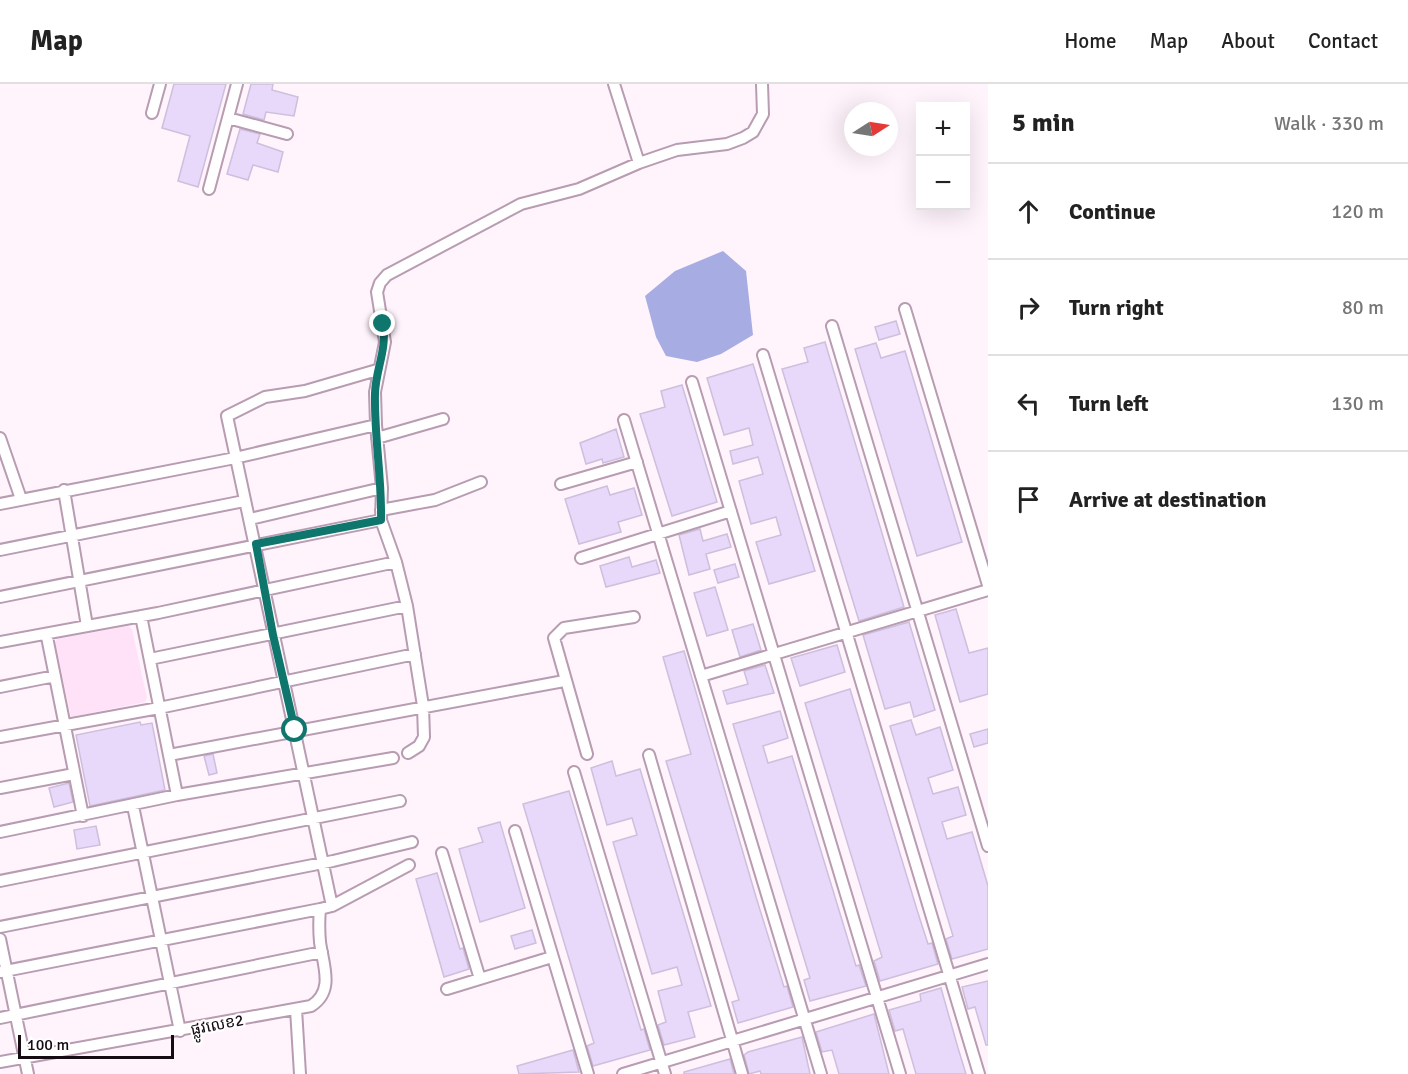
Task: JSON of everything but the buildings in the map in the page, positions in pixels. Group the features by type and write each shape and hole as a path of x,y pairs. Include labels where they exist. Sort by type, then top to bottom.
{"street":[{"path":"152,113 160,84"},
{"path":"209,189 237,84"},
{"path":"614,84 639,163"},
{"path":"408,753 419,746 424,737 423,706 406,606 396,562 381,515 382,488 376,425 377,370 385,342 377,292 380,283 387,275 521,204 579,189 639,163 688,148 727,144 743,138 753,132 763,114 762,84"},
{"path":"228,118 287,134"},
{"path":"905,309 988,585"},
{"path":"832,326 988,846"},
{"path":"763,355 979,1074"},
{"path":"332,906 227,416 265,397 305,391 377,370"},
{"path":"692,382 900,1074"},
{"path":"377,438 444,419"},
{"path":"624,420 821,1074"},
{"path":"0,504 235,458 376,425"},
{"path":"0,438 3,457 21,499"},
{"path":"561,484 637,462"},
{"path":"0,597 256,544 381,515 435,500 481,482"},
{"path":"250,519 382,488"},
{"path":"64,490 87,627"},
{"path":"0,550 244,501"},
{"path":"581,558 730,512"},
{"path":"0,642 87,627 396,562"},
{"path":"701,676 988,590"},
{"path":"150,659 406,606"},
{"path":"141,616 177,795"},
{"path":"587,754 564,681 554,638 564,628 634,617"},
{"path":"49,634 55,676 83,816"},
{"path":"0,737 159,708 415,654"},
{"path":"0,687 55,676"},
{"path":"169,754 564,681"},
{"path":"649,754 742,1074"},
{"path":"0,832 177,795 393,758"},
{"path":"574,772 665,1074"},
{"path":"0,788 74,774"},
{"path":"0,881 400,801"},
{"path":"133,806 180,1031"},
{"path":"515,831 588,1074"},
{"path":"0,927 322,863 412,842"},
{"path":"442,853 480,979"},
{"path":"3,972 332,906 409,865"},
{"path":"0,1018 322,952 320,909"},
{"path":"0,939 3,972 16,1015 28,1074"},
{"name":"ផ្លូវលេខ2","path":"0,1062 311,1006 324,996 326,979 322,952"},
{"path":"447,989 552,957"},
{"path":"623,1074 988,964"},
{"path":"296,1009 300,1074"}],"shaded area":[{"path":"128,626 132,629 147,698 145,702 71,717 55,643 57,639"}],"water":[{"path":"723,251 746,271 753,335 721,354 697,362 666,356 656,337 645,296 675,271"}],"route":[{"path":"295,730 263,590 256,544 381,520 382,488 375,393 377,370 385,351 383,324"}]}
